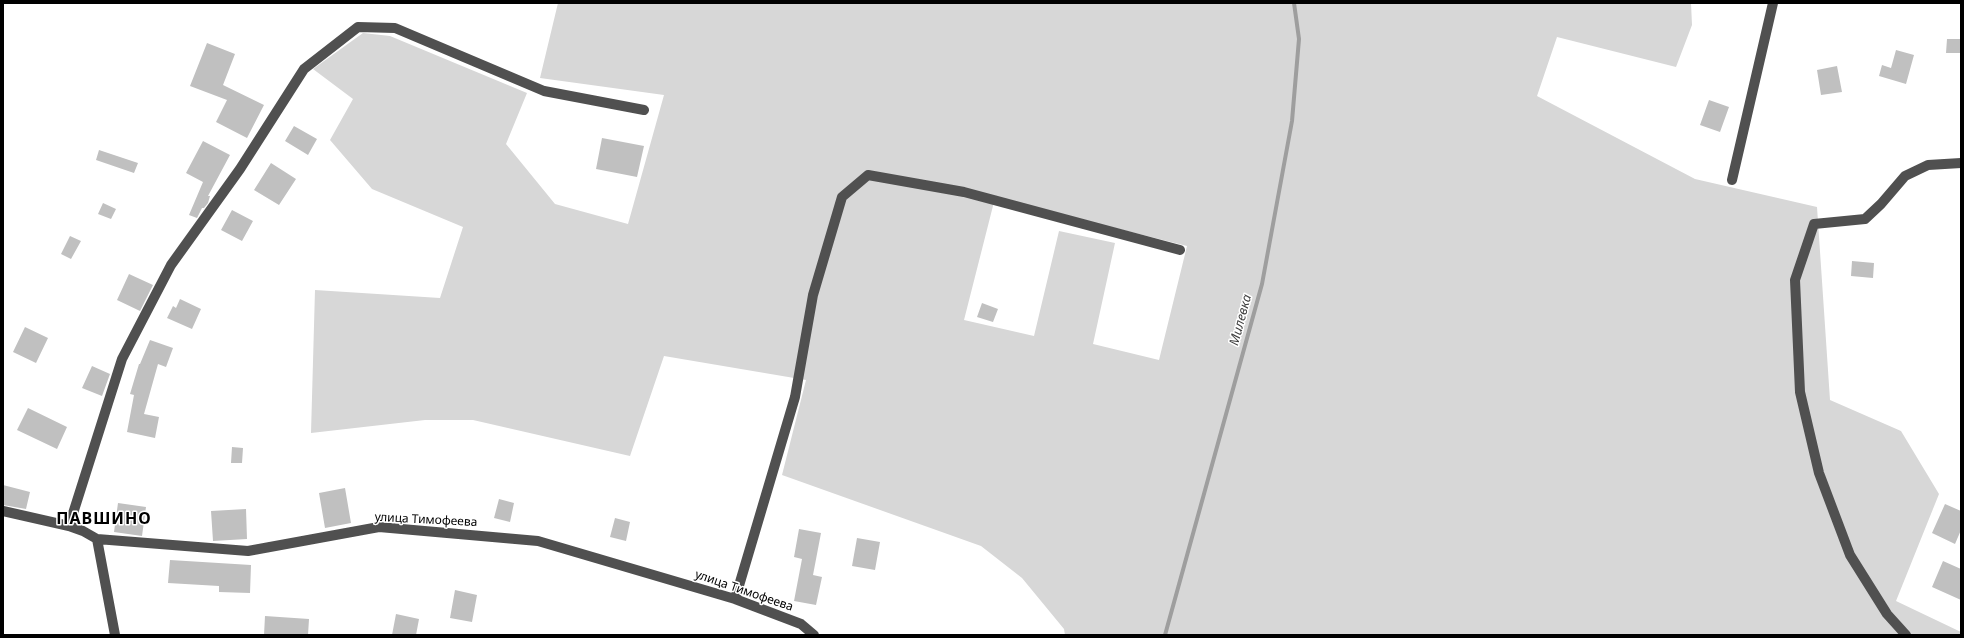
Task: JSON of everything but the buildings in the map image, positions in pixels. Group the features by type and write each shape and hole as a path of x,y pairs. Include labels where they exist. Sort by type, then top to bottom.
{"street":[{"path":"1732,180 1773,3"},
{"path":"69,526 122,359 171,265 240,170 293,84 304,69 358,27 395,28 544,91 644,110"},
{"path":"1906,635 1887,614 1850,554 1819,473 1800,392 1795,280 1814,224 1865,219 1881,204 1905,176 1928,165 1961,163"},
{"path":"735,599 795,397 813,295 842,197 868,175 964,192 1180,250"},
{"name":"улица Тимофеева","path":"3,511 83,530 97,539 248,551 379,527 538,540 735,599 801,624 814,635"},
{"path":"97,539 115,635"}],"shaded area":[{"path":"558,3 1691,3 1692,25 1676,67 1557,37 1537,96 1695,179 1817,207 1830,400 1901,431 1939,494 1896,601 1961,632 1961,635 1065,635 1064,629 1022,578 981,546 782,475 806,380 664,356 630,456 473,420 425,420 311,433 315,290 440,298 463,227 372,189 330,140 353,99 313,69 363,33 390,36 527,93 506,144 555,204 628,224 664,95 540,78","holes":["995,198 1187,246 1159,360 1093,344 1115,243 1059,231 1034,336 964,320"]}],"waterway":[{"name":"Милевка","path":"1165,635 1262,284 1292,121 1299,39 1294,3"}],"district":[{"name":"ПАВШИНО","path":"104,519"}]}
